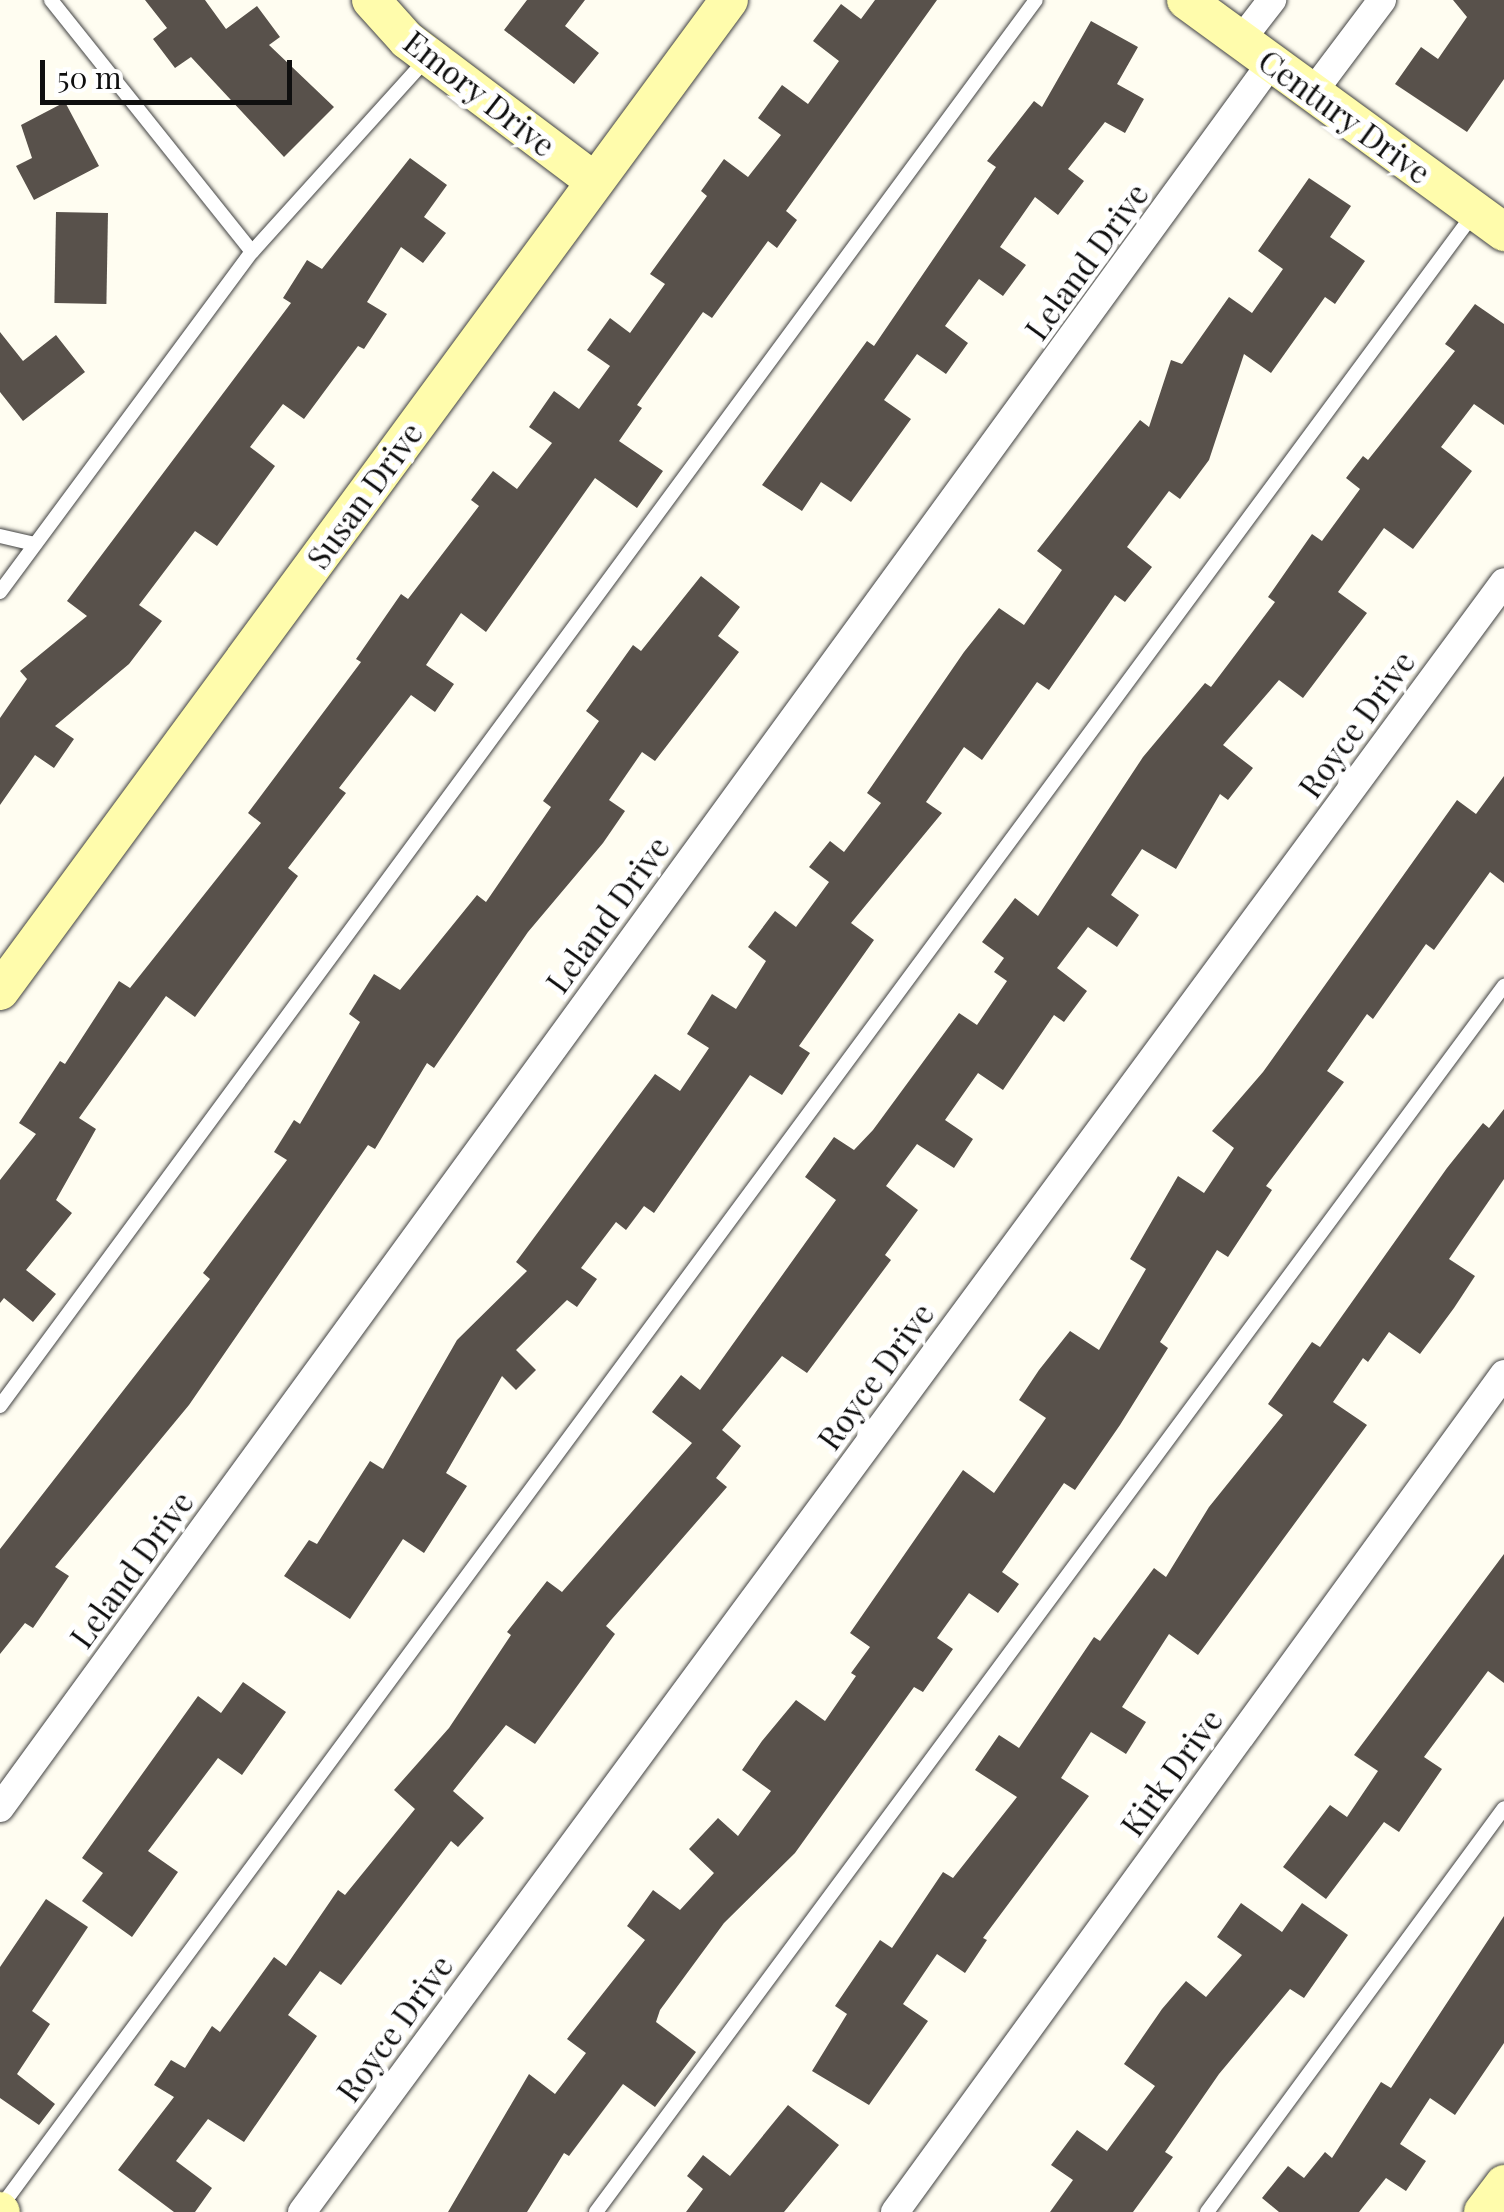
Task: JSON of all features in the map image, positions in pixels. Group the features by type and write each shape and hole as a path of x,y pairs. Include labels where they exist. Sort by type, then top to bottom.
{"street":[{"name":"Emory Drive","path":"371,0 428,56 594,181"},
{"name":"Susan Drive","path":"0,990 729,0"},
{"name":"Century Drive","path":"1186,0 1490,222"},
{"path":"1241,40 1272,0"},
{"path":"1313,92 1382,0"},
{"name":"Leland Drive","path":"0,1808 1272,62"},
{"name":"Royce Drive","path":"302,2212 1504,582"},
{"name":"Kirk Drive","path":"894,2212 1504,1374"},
{"path":"1483,2212 1504,2184"}],"lane":[{"path":"51,0 252,252"},
{"path":"0,1406 1036,0"},
{"path":"0,592 252,252 428,56"},
{"path":"0,2210 1490,222"},
{"path":"0,536 35,544"},
{"path":"596,2212 1504,986"},
{"path":"1207,2212 1504,1808"}],"building":[{"path":"145,0 205,0 226,29 257,6 280,37 269,45 334,107 284,157 191,57 175,68 153,39 167,28"},
{"path":"527,0 585,0 565,26 599,53 574,84 504,30"},
{"path":"875,0 937,0 786,211 797,220 777,248 768,241 712,318 703,312 637,405 642,408 619,441 663,471 637,508 595,478 486,632 461,613 426,665 454,684 435,712 411,695 339,788 346,793 288,868 298,876 195,1017 166,996 79,1118 96,1129 56,1200 72,1213 26,1270 56,1294 33,1322 4,1298 0,1303 0,1180 36,1134 19,1123 60,1061 65,1064 119,981 130,988 261,823 248,813 361,662 356,659 401,594 408,599 479,506 471,500 493,471 517,489 552,443 529,427 554,391 579,409 610,366 587,350 610,318 630,333 665,284 650,274 707,196 701,191 724,159 748,177 781,135 758,118 782,85 808,104 839,61 813,41 841,4 861,19"},
{"path":"1453,0 1504,0 1504,79 1467,132 1395,84 1421,47 1438,59 1467,17"},
{"path":"1091,21 1138,47 1117,84 1144,99 1125,133 1105,122 1068,169 1084,181 1058,215 1035,197 1000,247 1026,265 1003,296 979,279 945,326 968,343 946,374 917,354 884,400 911,419 851,502 821,482 802,511 762,485 867,341 874,346 996,167 987,161 1034,101 1042,107"},
{"path":"65,102 99,166 34,200 16,166 32,158 21,125"},
{"path":"410,158 447,185 424,217 446,233 423,263 401,247 367,302 387,314 364,349 358,346 304,419 283,404 250,447 275,466 217,546 195,531 139,605 162,621 129,664 55,726 74,739 54,768 35,755 0,805 0,718 27,679 20,671 87,616 67,601 291,303 283,298 307,260 322,269"},
{"path":"1309,178 1351,206 1330,237 1365,261 1335,304 1325,297 1271,373 1244,354 1209,460 1180,499 1169,491 1127,547 1152,567 1125,602 1115,595 1049,690 1037,682 982,760 964,747 926,802 942,813 851,923 874,940 799,1046 810,1053 782,1095 750,1075 654,1213 644,1206 626,1230 616,1222 581,1268 597,1279 577,1307 567,1300 516,1350 536,1370 516,1390 502,1376 446,1473 467,1486 424,1553 403,1539 350,1619 284,1576 309,1540 317,1544 370,1461 383,1469 457,1340 527,1271 516,1262 655,1074 680,1091 709,1048 687,1034 712,994 736,1009 766,961 748,947 775,911 796,927 829,882 809,867 830,841 844,852 881,803 867,793 964,652 999,608 1024,625 1062,570 1037,551 1140,420 1149,427 1171,360 1182,364 1229,297 1252,313 1283,269 1258,251"},
{"path":"56,212 108,213 106,304 54,303"},
{"path":"1475,304 1504,324 1504,425 1474,404 1441,447 1472,471 1413,549 1384,528 1338,592 1367,613 1303,698 1279,680 1223,745 1253,768 1228,800 1220,794 1176,869 1142,849 1111,895 1139,915 1117,947 1088,927 1057,968 1087,991 1064,1022 1054,1015 1003,1090 978,1073 945,1120 973,1139 954,1168 917,1144 886,1186 918,1210 885,1255 891,1260 807,1373 782,1356 722,1430 741,1446 716,1478 727,1487 606,1626 615,1634 535,1744 506,1725 453,1791 484,1818 458,1847 451,1841 341,1985 320,1971 288,2015 317,2036 244,2142 208,2119 176,2161 212,2188 195,2212 174,2212 118,2170 174,2097 154,2085 171,2060 185,2068 212,2026 220,2032 274,1957 286,1966 338,1890 345,1895 415,1809 394,1790 449,1728 511,1635 507,1632 547,1581 562,1592 692,1443 652,1412 681,1375 700,1390 836,1200 805,1177 834,1137 854,1150 873,1130 959,1013 977,1025 1007,981 994,972 1004,958 982,942 1015,898 1038,916 1143,757 1205,683 1211,687 1275,602 1268,597 1312,534 1322,541 1360,489 1346,478 1363,456 1368,460 1455,351 1445,344"},
{"path":"0,332 23,361 56,335 85,372 23,421 0,392"},
{"path":"701,576 740,607 718,636 739,652 655,761 642,752 609,800 625,811 603,843 528,932 434,1068 427,1063 375,1149 368,1145 189,1405 55,1567 69,1576 33,1628 25,1623 0,1654 0,1549 210,1279 203,1273 287,1160 274,1152 294,1120 300,1124 360,1022 349,1014 374,974 400,990 477,895 486,902 551,807 543,801 599,721 586,711 633,645 641,651"},
{"path":"1504,776 1504,883 1490,872 1434,950 1426,944 1373,1019 1367,1014 1327,1071 1344,1082 1266,1186 1272,1190 1228,1257 1217,1250 1160,1342 1168,1348 1075,1490 1064,1483 1002,1572 1019,1584 998,1613 969,1593 937,1638 953,1649 923,1692 914,1687 795,1853 724,1923 660,2010 656,2022 696,2052 655,2107 623,2084 569,2156 564,2153 527,2212 448,2212 529,2074 555,2094 586,2053 567,2039 645,1940 627,1926 653,1890 680,1910 714,1873 689,1849 718,1818 738,1836 771,1791 742,1770 762,1741 796,1700 825,1721 856,1676 851,1673 870,1647 850,1633 963,1470 994,1493 1046,1418 1019,1400 1039,1370 1070,1331 1099,1350 1146,1269 1130,1259 1178,1176 1204,1193 1234,1148 1212,1131 1263,1072 1457,800 1476,814"},
{"path":"1504,1109 1504,1179 1449,1259 1475,1276 1454,1308 1420,1354 1389,1332 1368,1362 1363,1358 1333,1402 1367,1425 1198,1655 1169,1634 1122,1707 1146,1722 1126,1754 1091,1732 1061,1778 1089,1796 983,1938 987,1940 965,1973 937,1954 903,2004 928,2021 869,2105 812,2071 847,2014 835,2006 880,1940 892,1948 943,1872 953,1878 1017,1797 975,1770 999,1735 1019,1748 1094,1637 1100,1641 1154,1568 1166,1577 1209,1507 1283,1415 1268,1404 1312,1342 1320,1347 1447,1168 1483,1123 1489,1128"},
{"path":"1504,1554 1504,1683 1488,1671 1424,1757 1442,1769 1399,1832 1384,1822 1326,1899 1283,1867 1330,1805 1347,1817 1378,1771 1354,1755"},
{"path":"243,1682 286,1712 242,1775 218,1758 148,1851 178,1872 132,1937 82,1901 103,1873 82,1858 198,1696 221,1713"},
{"path":"46,1899 88,1927 32,2011 50,2024 17,2074 55,2104 39,2125 0,2098 0,1967"},
{"path":"1241,1903 1282,1932 1302,1903 1348,1935 1304,1998 1290,1989 1219,2074 1165,2152 1173,2157 1133,2212 1050,2212 1073,2180 1051,2165 1077,2130 1107,2151 1155,2086 1124,2064 1162,2009 1186,1981 1206,1997 1242,1955 1217,1937"},
{"path":"1504,1916 1504,2043 1455,2115 1430,2098 1400,2144 1426,2161 1406,2191 1386,2178 1359,2212 1279,2212 1262,2198 1288,2166 1304,2178 1325,2152 1332,2158 1381,2082 1391,2088"},
{"path":"788,2105 839,2145 784,2212 686,2212 703,2189 687,2176 703,2155 730,2176"}]}
